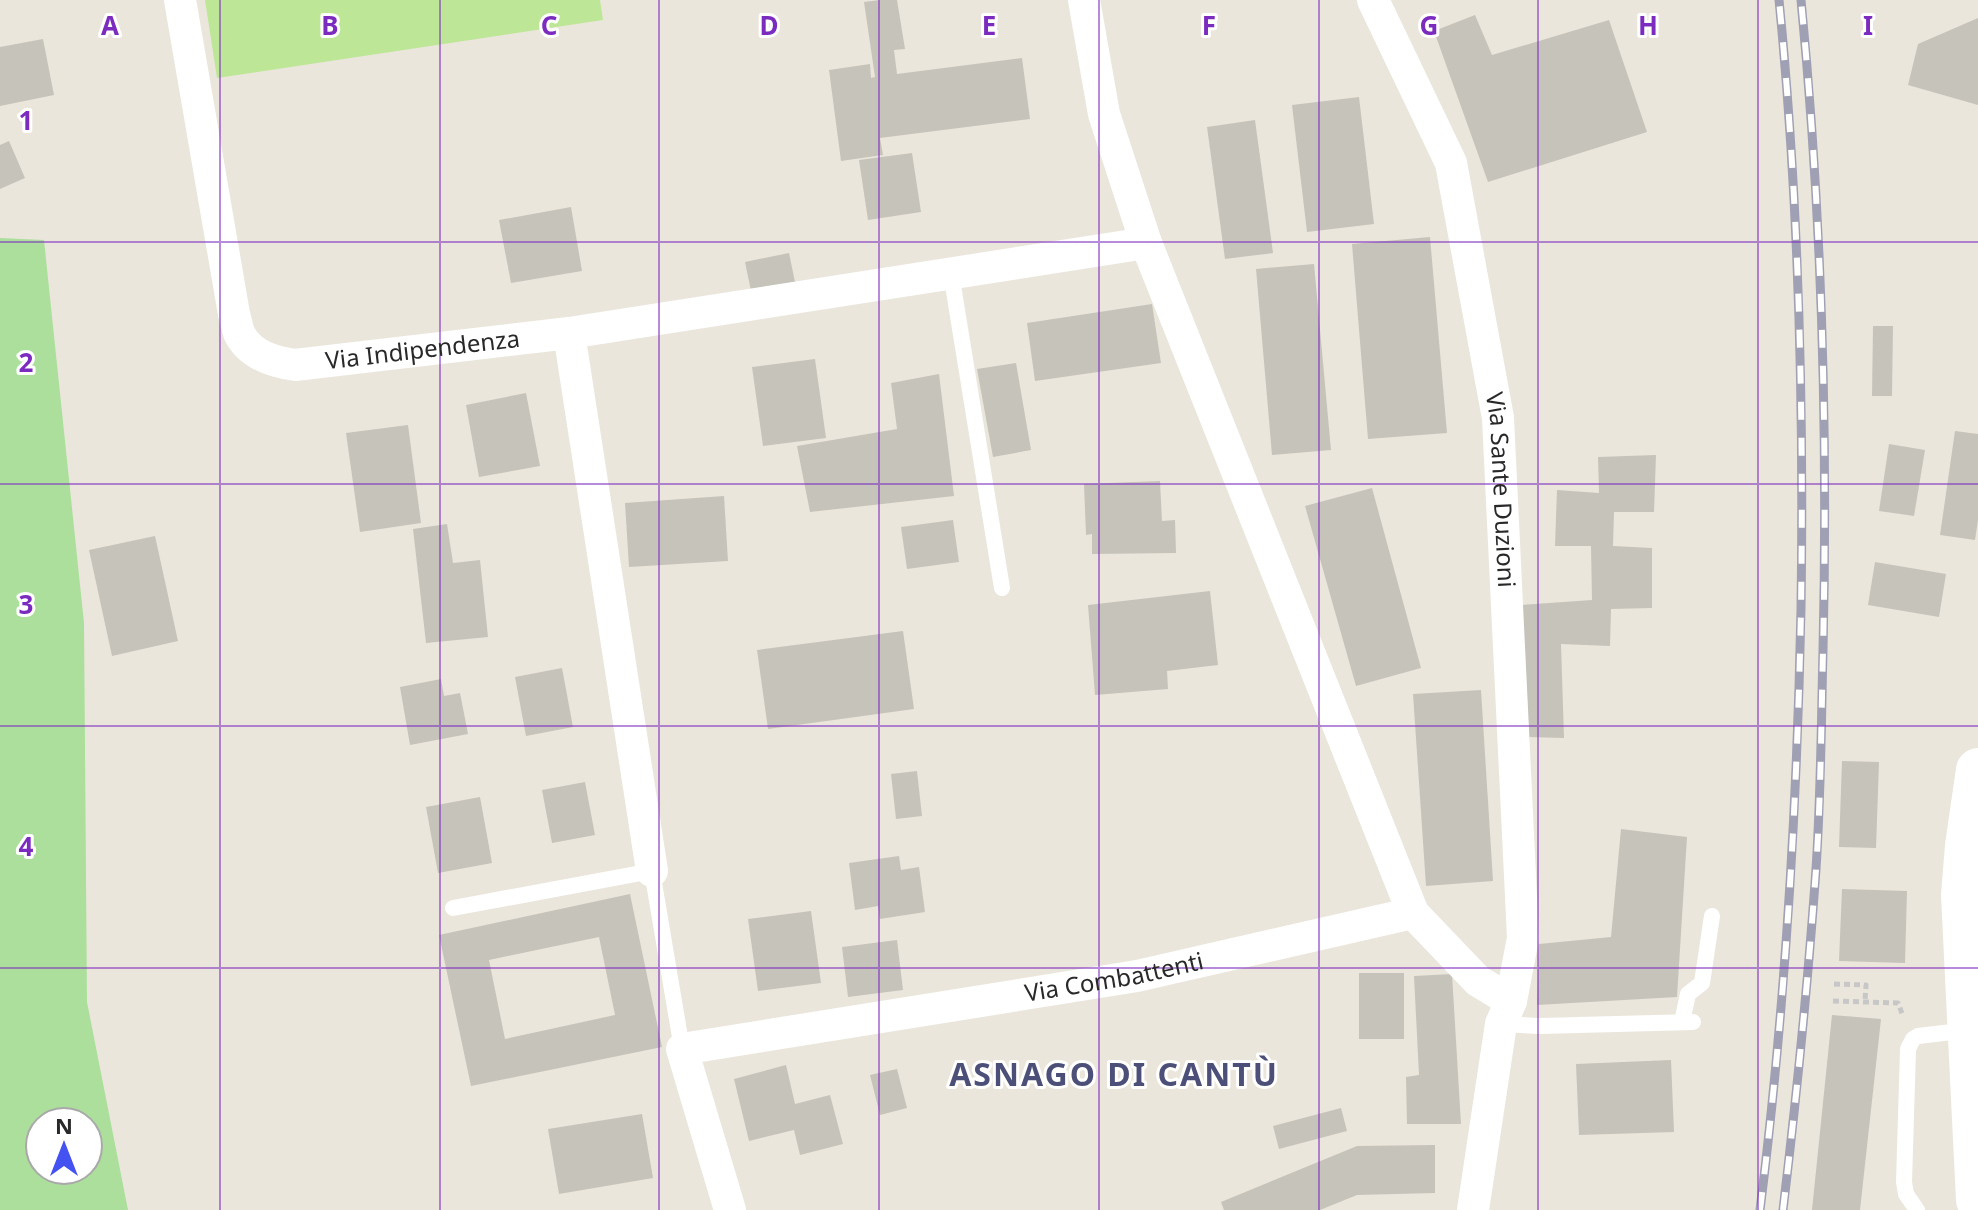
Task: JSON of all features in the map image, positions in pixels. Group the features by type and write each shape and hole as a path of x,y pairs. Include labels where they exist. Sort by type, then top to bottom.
{"main road":[{"path":"1978,770 1963,895 1972,976 1969,1030 1978,1200"}],"street":[{"name":"Via Indipendenza","path":"180,0 234,314 240,335 256,352 272,362 295,365 569,333 1146,243"},
{"path":"1084,0 1104,114 1146,243 1413,913 1506,1012"},
{"name":"Via Sante Duzioni","path":"1373,0 1451,163 1498,418 1523,938 1506,1012 1473,1210"},
{"path":"569,333 652,871"},
{"name":"Via Combattenti","path":"682,1049 1137,976 1413,913"},
{"path":"682,1049 730,1210"}],"lane":[{"path":"951,273 1002,588"},
{"path":"453,908 652,871 682,1049"},
{"path":"1506,1012 1540,1026 1687,1022 1688,994 1702,983 1712,916"},
{"path":"1917,1210 1906,1194 1904,1182 1909,1043 1918,1036 1969,1030"}],"path":[{"path":"1834,984 1866,985 1865,1001"},
{"path":"1833,1001 1898,1003"}],"green space":[{"path":"205,0 600,0 603,20 217,78"},
{"path":"0,238 44,240 84,623 87,1002 128,1210 0,1210"}],"building":[{"path":"897,0 905,49 894,50 897,74 1022,58 1030,119 880,138 883,155 841,161 829,70 870,64 871,78 875,77 864,2"},
{"path":"1475,15 1492,55 1609,20 1647,132 1488,182 1434,31"},
{"path":"1978,18 1978,105 1908,85 1918,44"},
{"path":"43,39 54,95 0,106 0,47"},
{"path":"1359,97 1374,224 1307,232 1292,105"},
{"path":"1255,120 1273,253 1225,259 1207,127"},
{"path":"9,141 25,178 0,189 0,145"},
{"path":"912,153 921,212 868,220 859,160"},
{"path":"571,207 582,271 511,283 499,220"},
{"path":"1430,237 1447,433 1368,439 1352,244"},
{"path":"789,253 795,282 751,291 745,262"},
{"path":"1314,264 1331,450 1272,455 1256,269"},
{"path":"1152,304 1161,363 1035,381 1027,323"},
{"path":"1873,326 1893,326 1892,396 1872,396"},
{"path":"815,359 826,438 763,446 752,367"},
{"path":"1016,363 1031,450 993,457 977,369"},
{"path":"939,374 954,496 810,512 797,446 897,429 891,383"},
{"path":"526,393 540,466 479,477 466,405"},
{"path":"408,425 421,523 360,532 346,433"},
{"path":"1955,431 1978,434 1978,520 1975,540 1940,535"},
{"path":"1889,444 1925,450 1914,516 1879,511"},
{"path":"1656,455 1654,512 1614,512 1613,546 1652,548 1652,608 1611,609 1610,646 1561,644 1564,738 1529,737 1522,605 1592,600 1591,546 1555,546 1557,490 1599,493 1598,457"},
{"path":"1160,481 1162,521 1175,520 1176,553 1092,554 1092,534 1086,535 1084,484"},
{"path":"1372,488 1421,668 1356,686 1305,506"},
{"path":"724,496 728,561 629,567 625,503"},
{"path":"953,520 959,562 907,569 901,527"},
{"path":"447,524 453,563 480,560 488,637 426,643 413,529"},
{"path":"155,536 178,641 112,656 89,550"},
{"path":"1875,562 1946,574 1939,617 1868,605"},
{"path":"1210,591 1218,665 1167,671 1168,689 1095,695 1088,605"},
{"path":"903,631 914,709 768,729 757,650"},
{"path":"562,668 573,727 526,736 515,677"},
{"path":"441,679 444,696 460,693 468,734 410,745 400,687"},
{"path":"1481,690 1493,881 1426,886 1413,694"},
{"path":"1842,761 1879,762 1876,848 1839,847"},
{"path":"917,771 922,816 896,819 891,774"},
{"path":"585,782 595,835 552,843 542,790"},
{"path":"480,797 492,863 438,873 426,807"},
{"path":"1621,829 1687,837 1677,997 1537,1005 1539,944 1611,937"},
{"path":"899,856 901,870 919,867 925,912 880,919 878,906 855,910 849,863"},
{"path":"1842,889 1907,891 1905,963 1839,961"},
{"path":"630,894 662,1047 471,1086 439,935","holes":["599,937 615,1015 505,1039 489,960"]},
{"path":"811,911 821,983 758,991 748,919"},
{"path":"897,940 903,990 848,997 842,947"},
{"path":"1359,973 1404,973 1404,1039 1359,1039"},
{"path":"1452,974 1461,1124 1407,1124 1406,1077 1419,1075 1414,976"},
{"path":"1832,1015 1881,1019 1860,1210 1812,1210"},
{"path":"1671,1060 1674,1132 1579,1135 1576,1064"},
{"path":"786,1065 795,1104 830,1095 843,1144 800,1155 794,1130 749,1141 734,1079"},
{"path":"897,1069 907,1108 880,1115 870,1075"},
{"path":"1341,1108 1347,1131 1279,1149 1273,1126"},
{"path":"642,1114 653,1178 559,1194 548,1129"},
{"path":"1435,1145 1435,1193 1357,1195 1320,1210 1224,1210 1221,1202 1357,1146"}],"railway":[{"path":"1760,1210 1788,910 1801,609 1799,304 1779,0"},
{"path":"1783,1210 1805,1006 1817,854 1824,570 1824,407 1819,244 1801,0"}],"district":[{"name":"ASNAGO DI CANTÙ","path":"1114,1075"}]}
